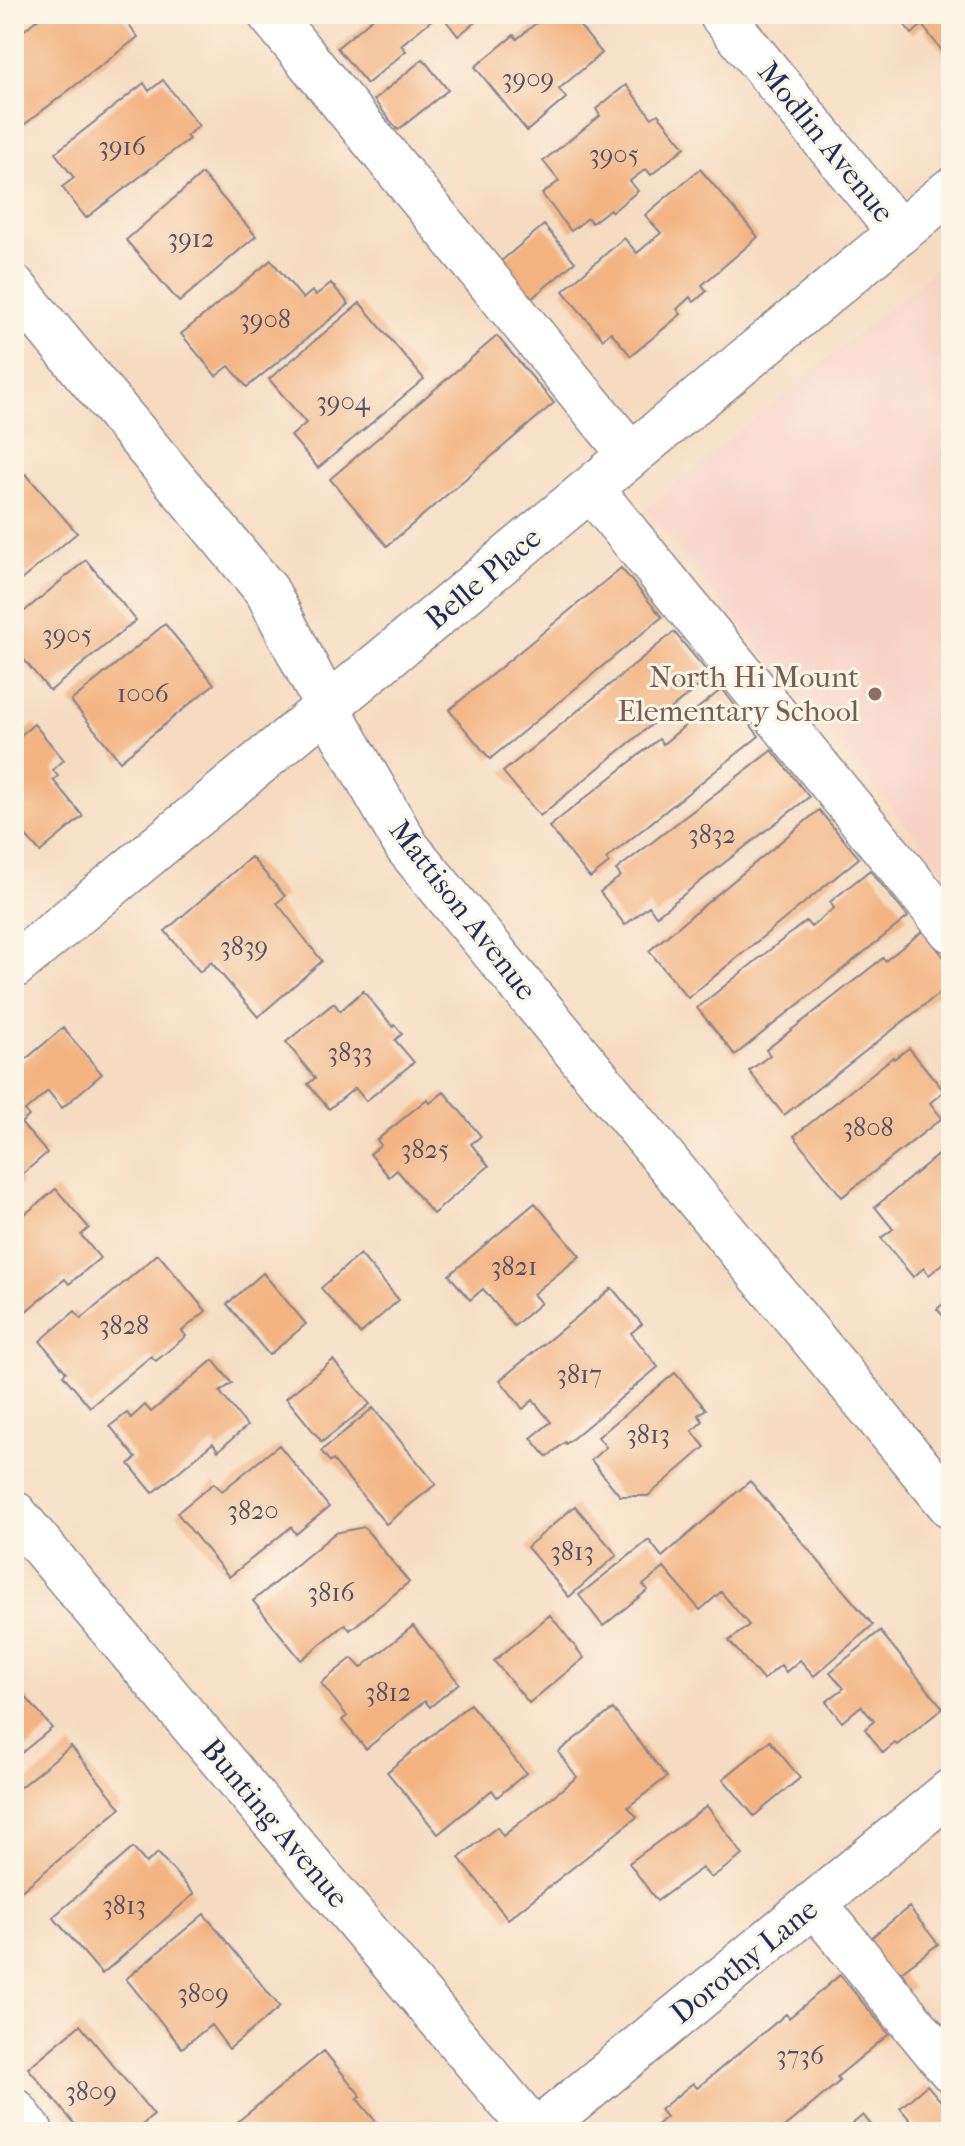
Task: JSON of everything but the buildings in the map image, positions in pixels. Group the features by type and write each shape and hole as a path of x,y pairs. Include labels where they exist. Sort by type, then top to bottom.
{"street":[{"path":"270,14 631,455"},
{"name":"Modlin Avenue","path":"721,14 900,233"},
{"name":"Belle Place","path":"14,966 951,190"},
{"name":"Mattison Avenue","path":"14,287 267,591 327,707 407,847 951,1506"},
{"path":"591,489 951,930"},
{"name":"Bunting Avenue","path":"14,1513 536,2132"},
{"name":"Dorothy Lane","path":"536,2132 951,1791"},
{"path":"814,1903 951,2070"},
{"path":"14,2110 31,2132"}],"shaded area":[{"name":"North Hi Mount Elementary School","path":"951,256 951,879 645,510"}],"place":[{"name":"North Hi Mount Elementary School","path":"875,694"}]}
